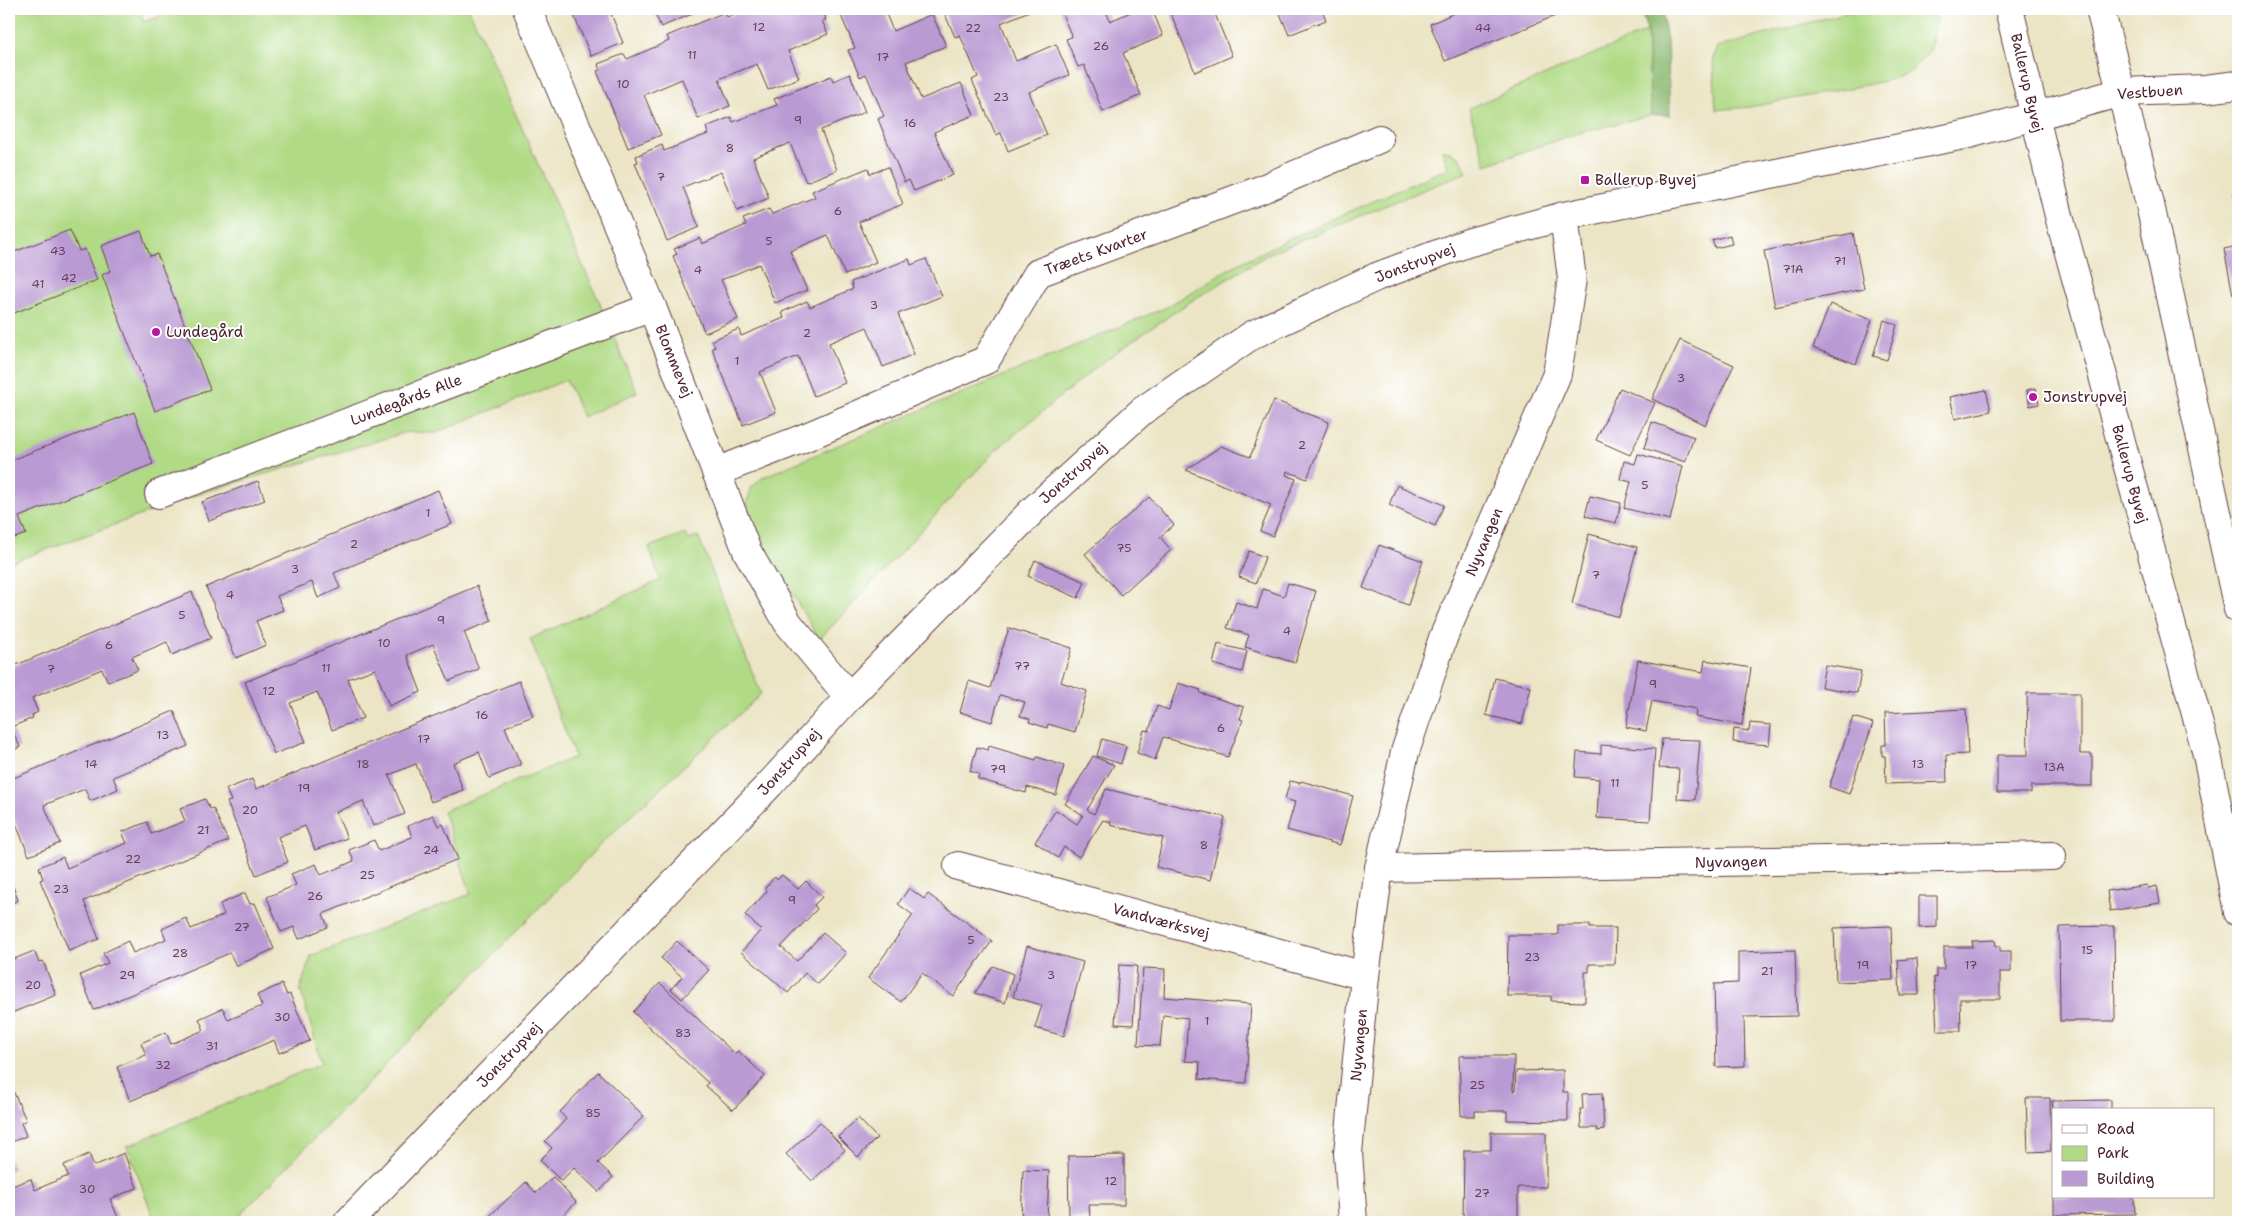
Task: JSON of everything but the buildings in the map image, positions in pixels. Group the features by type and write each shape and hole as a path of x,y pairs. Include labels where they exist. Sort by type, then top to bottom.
{"street":[{"name":"Blommevej","path":"526,9 652,307 748,551 788,623 849,696"},
{"name":"Ballerup Byvej","path":"2009,9 2060,220 2207,754 2238,912"},
{"path":"2100,9 2149,200 2238,609"},
{"name":"Vestbuen","path":"2034,115 2122,92 2205,89 2238,85"},
{"name":"Jonstrupvej","path":"348,1222 770,784 849,696 1033,510 1142,411 1252,335 1376,278 1458,246 1564,216 1969,134 2034,115"},
{"name":"Træets Kvarter","path":"716,472 799,440 986,360 1038,273 1260,190 1379,139"},
{"name":"Nyvangen","path":"1353,1222 1348,1152 1365,976 1379,868 1405,752 1443,638 1557,374 1572,279 1564,216"},
{"name":"Lundegårds Alle","path":"159,494 652,307"},
{"name":"Nyvangen","path":"1379,868 2052,856"},
{"name":"Vandværksvej","path":"958,866 1365,976"}],"green space":[{"path":"9,9 139,9 144,22 180,9 469,9 637,392 583,417 566,380 435,433 407,432 205,492 9,563"},
{"path":"1641,9 1662,9 1667,42 1670,115 1651,115 1647,31"},
{"path":"1860,9 1935,9 1936,21 1930,50 1911,72 1886,81 1750,107 1716,110 1713,58 1718,47"},
{"path":"1647,31 1651,115 1572,135 1486,165 1469,108"},
{"path":"1442,149 1459,156 1467,172 1270,253 1185,305 1101,363 996,450 819,640 760,538 746,504 752,487 763,477 1167,307 1228,269 1288,239 1448,168"},
{"path":"685,533 688,540 698,536 761,694 603,842 233,1222 155,1222 127,1146 322,1063 300,989 311,956 471,894 443,811 575,757 530,639 660,580 649,547"}],"place":[{"name":"Ballerup Byvej","path":"1585,180"},
{"name":"Lundegård","path":"156,332"},
{"name":"Jonstrupvej","path":"2033,397"}]}
